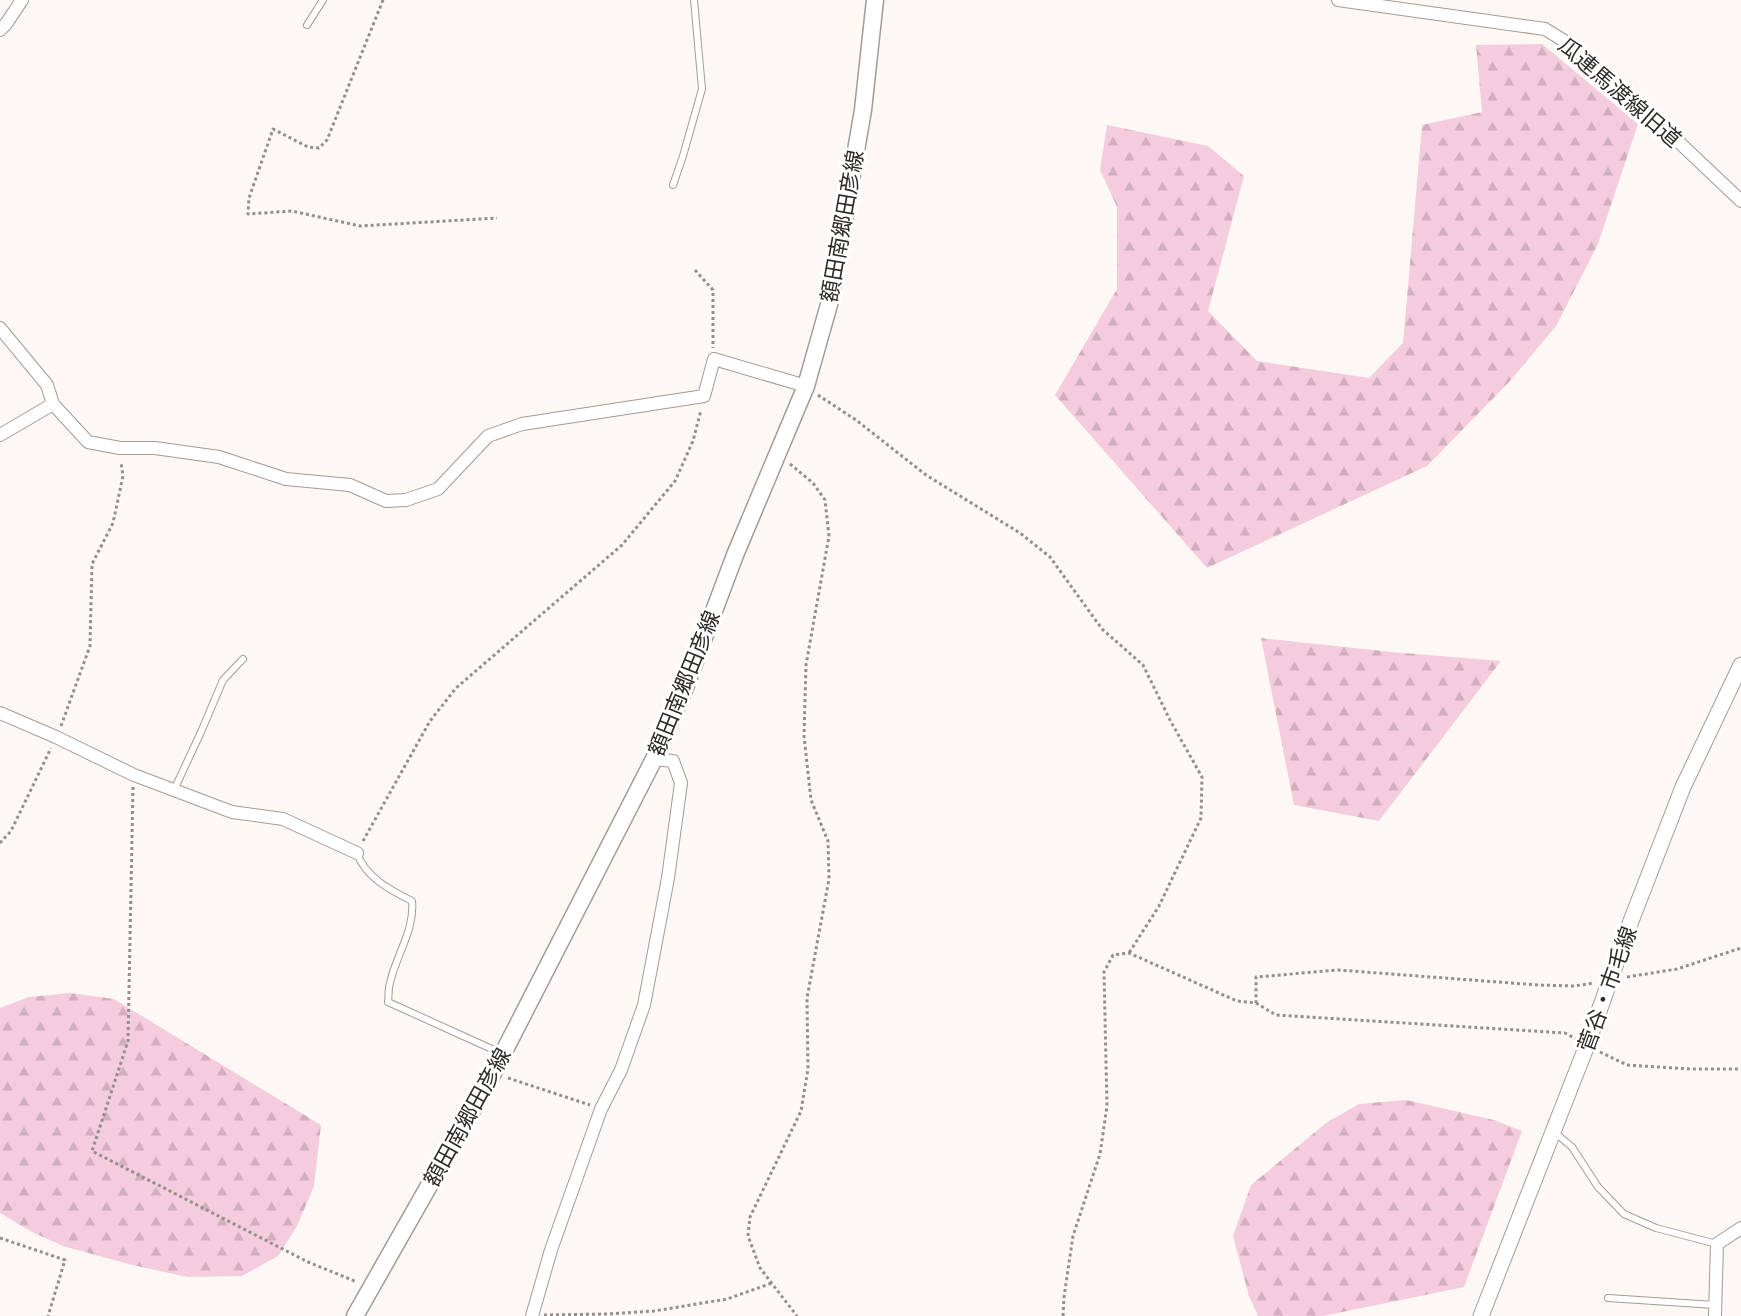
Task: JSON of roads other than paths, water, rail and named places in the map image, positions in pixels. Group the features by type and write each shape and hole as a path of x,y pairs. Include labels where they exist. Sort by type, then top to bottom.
{"main road":[{"name":"額田南郷田彦線","path":"355,1316 493,1073 654,759 685,688 735,555 806,386 830,301 862,110 875,0"}],"street":[{"path":"0,30 22,0"},
{"name":"瓜連馬渡線旧道","path":"1338,0 1402,4 1545,29 1574,47 1608,81 1664,128 1741,201"},
{"path":"0,328 47,385 54,404 88,442 120,448 155,448 219,457 286,478 350,485 386,501 406,500 438,489 488,436 522,424 704,396 714,359 806,386"},
{"path":"0,435 54,404"},
{"name":"菅谷・市毛線","path":"1481,1316 1587,1045 1683,787 1741,665"},
{"path":"0,713 57,737 134,775 232,812 283,819 357,853"},
{"path":"532,1316 551,1250 600,1109 621,1070 644,1005 668,878 681,783 672,761 654,759"},
{"path":"1715,1310 1717,1244 1741,1228"}],"lane":[{"path":"307,25 323,0"},
{"path":"673,185 702,89 694,0"},
{"path":"174,790 223,680 243,659"},
{"path":"357,853 361,864 387,888 412,901 413,911 390,983 388,1002 494,1050 502,1056"},
{"path":"1553,1131 1572,1148 1598,1187 1624,1214 1656,1228 1717,1244"},
{"path":"1608,1298 1715,1310"}]}
